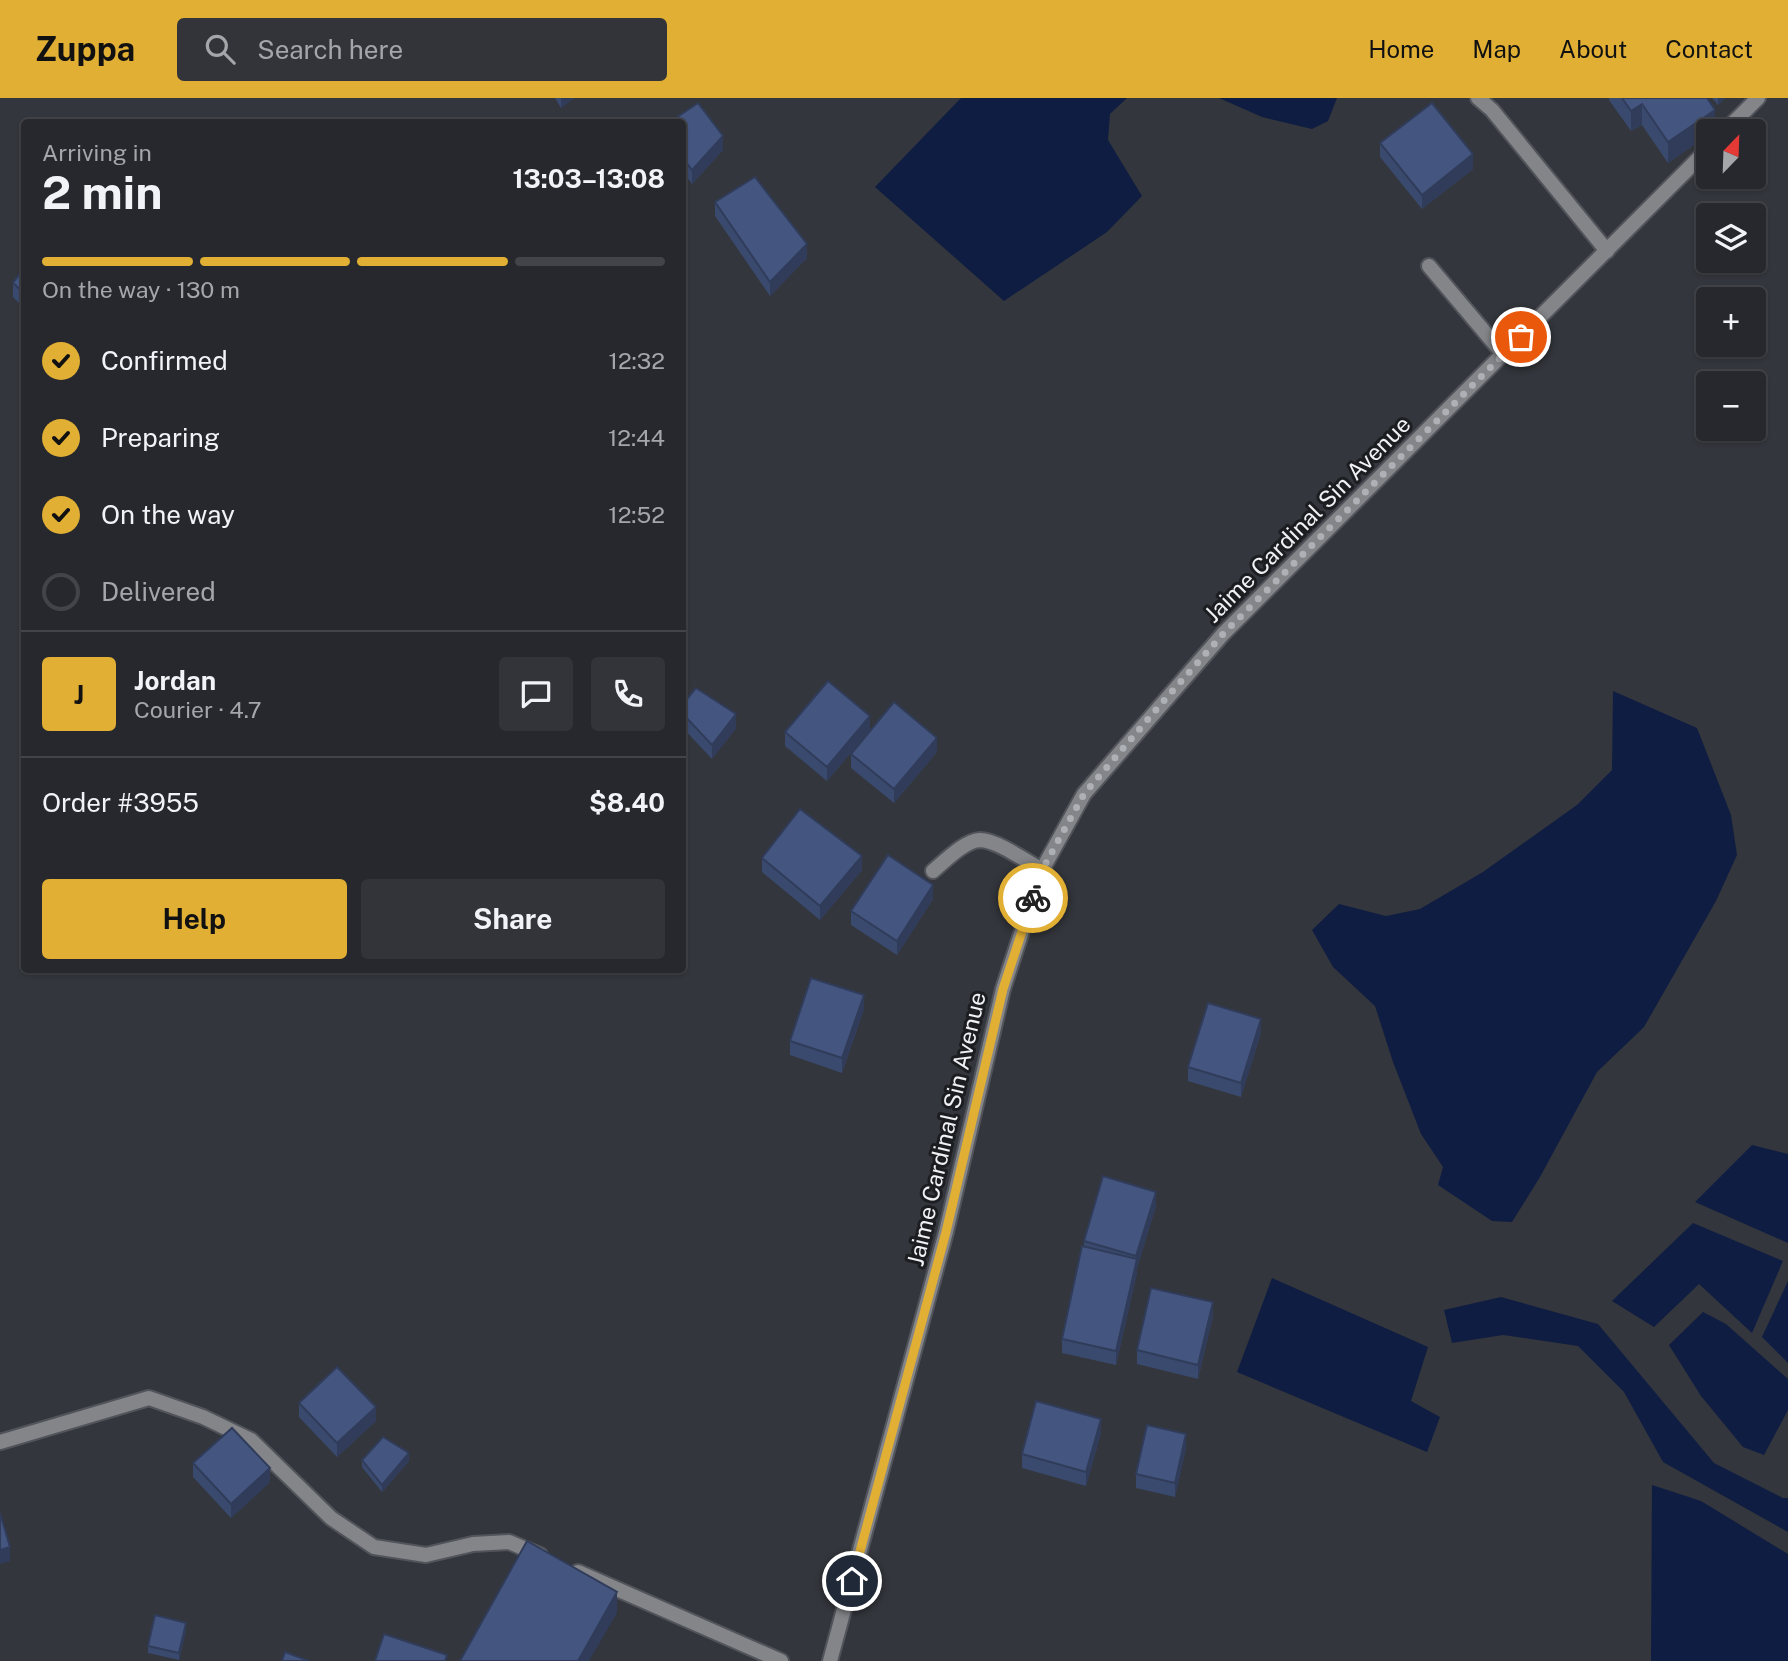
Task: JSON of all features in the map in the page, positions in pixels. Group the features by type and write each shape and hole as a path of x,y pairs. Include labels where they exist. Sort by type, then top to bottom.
{"street":[{"path":"1478,98 1492,110 1607,251"},
{"path":"1738,119 1758,98"},
{"name":"Jaime Cardinal Sin Avenue","path":"830,1661 946,1232 1003,989 1042,870 1084,794 1223,634 1696,161"},
{"path":"1429,266 1504,355"},
{"path":"933,870 966,845 980,840 996,844 1042,870"},
{"path":"0,1442 149,1398 203,1417 251,1440 331,1518 374,1547 426,1555 473,1544 509,1542 781,1661"}],"water":[{"path":"961,98 1127,98 1110,114 1108,140 1142,196 1107,232 1004,301 875,187"},
{"path":"1219,98 1337,98 1328,121 1312,129 1262,117"},
{"path":"1613,691 1697,728 1731,815 1737,855 1716,901 1644,1027 1597,1072 1540,1177 1512,1222 1492,1221 1438,1185 1443,1167 1421,1134 1375,1006 1333,967 1312,930 1339,904 1386,916 1420,909 1483,872 1577,805 1612,770"},
{"path":"1752,1145 1788,1154 1788,1243 1695,1202"},
{"path":"1693,1223 1783,1261 1752,1333 1699,1284 1654,1327 1612,1301"},
{"path":"1272,1278 1428,1347 1411,1401 1440,1417 1427,1452 1237,1372"},
{"path":"1788,1281 1788,1363 1762,1337"},
{"path":"1501,1297 1598,1324 1714,1463 1783,1498 1788,1498 1788,1532 1663,1462 1624,1392 1578,1346 1503,1335 1452,1343 1444,1310"},
{"path":"1703,1312 1726,1324 1788,1379 1788,1410 1764,1455 1743,1447 1701,1396 1669,1345"},
{"path":"1652,1485 1701,1501 1788,1554 1788,1661 1651,1661"}],"building":[{"path":"1622,98 1707,98 1715,110 1702,119 1696,119 1696,123 1668,142 1642,104 1631,111"},
{"path":"698,103 723,136 692,170 686,162 686,119 674,119"},
{"path":"1432,103 1473,154 1422,195 1380,143"},
{"path":"755,177 807,244 770,282 715,202"},
{"path":"21,272 21,290 13,283"},
{"path":"828,681 870,716 827,767 785,732"},
{"path":"696,688 736,714 712,745 686,717 686,700"},
{"path":"894,702 937,738 894,789 851,754"},
{"path":"800,809 862,856 820,906 762,858"},
{"path":"888,855 933,885 897,941 851,911"},
{"path":"811,978 864,995 842,1058 790,1041"},
{"path":"1208,1003 1261,1019 1241,1083 1188,1067"},
{"path":"1103,1176 1156,1192 1136,1256 1084,1241"},
{"path":"1082,1246 1137,1259 1116,1351 1062,1339"},
{"path":"1151,1288 1213,1302 1198,1365 1137,1350"},
{"path":"337,1367 376,1407 337,1443 299,1403"},
{"path":"1036,1401 1101,1419 1086,1472 1022,1454"},
{"path":"1147,1425 1186,1434 1175,1483 1136,1474"},
{"path":"232,1428 270,1468 231,1504 193,1463"},
{"path":"383,1437 409,1453 382,1485 362,1460"},
{"path":"0,1513 10,1547 0,1550"},
{"path":"527,1541 617,1592 578,1661 460,1661"},
{"path":"155,1615 186,1623 179,1653 148,1646"},
{"path":"384,1634 447,1655 445,1661 375,1661"},
{"path":"285,1652 309,1661 282,1661"}],"way so far":[{"path":"1033,898 1042,870 1084,794 1161,704 1223,634 1521,337"}],"route":[{"path":"852,1581 946,1232 1003,989 1033,898"}]}
